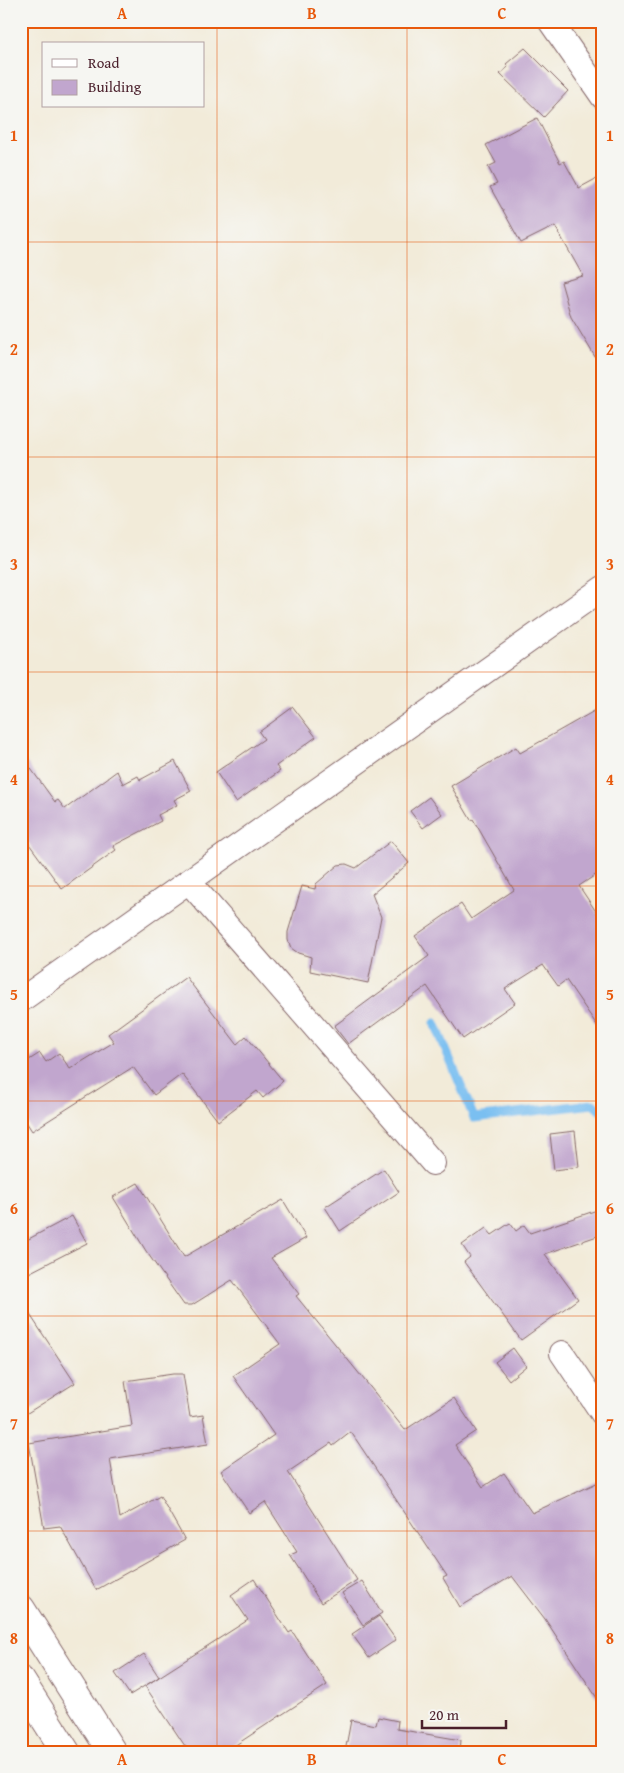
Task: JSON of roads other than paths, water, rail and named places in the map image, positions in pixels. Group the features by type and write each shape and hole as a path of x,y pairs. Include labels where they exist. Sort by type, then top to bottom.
{"main road":[{"path":"21,1609 112,1752"},
{"path":"21,1681 66,1752"}],"street":[{"path":"550,21 603,97"},
{"path":"21,1000 603,588"},
{"path":"189,882 433,1164"},
{"path":"562,1353 603,1414"}],"waterway":[{"path":"435,1023 474,1118 593,1104 603,1113"}]}
